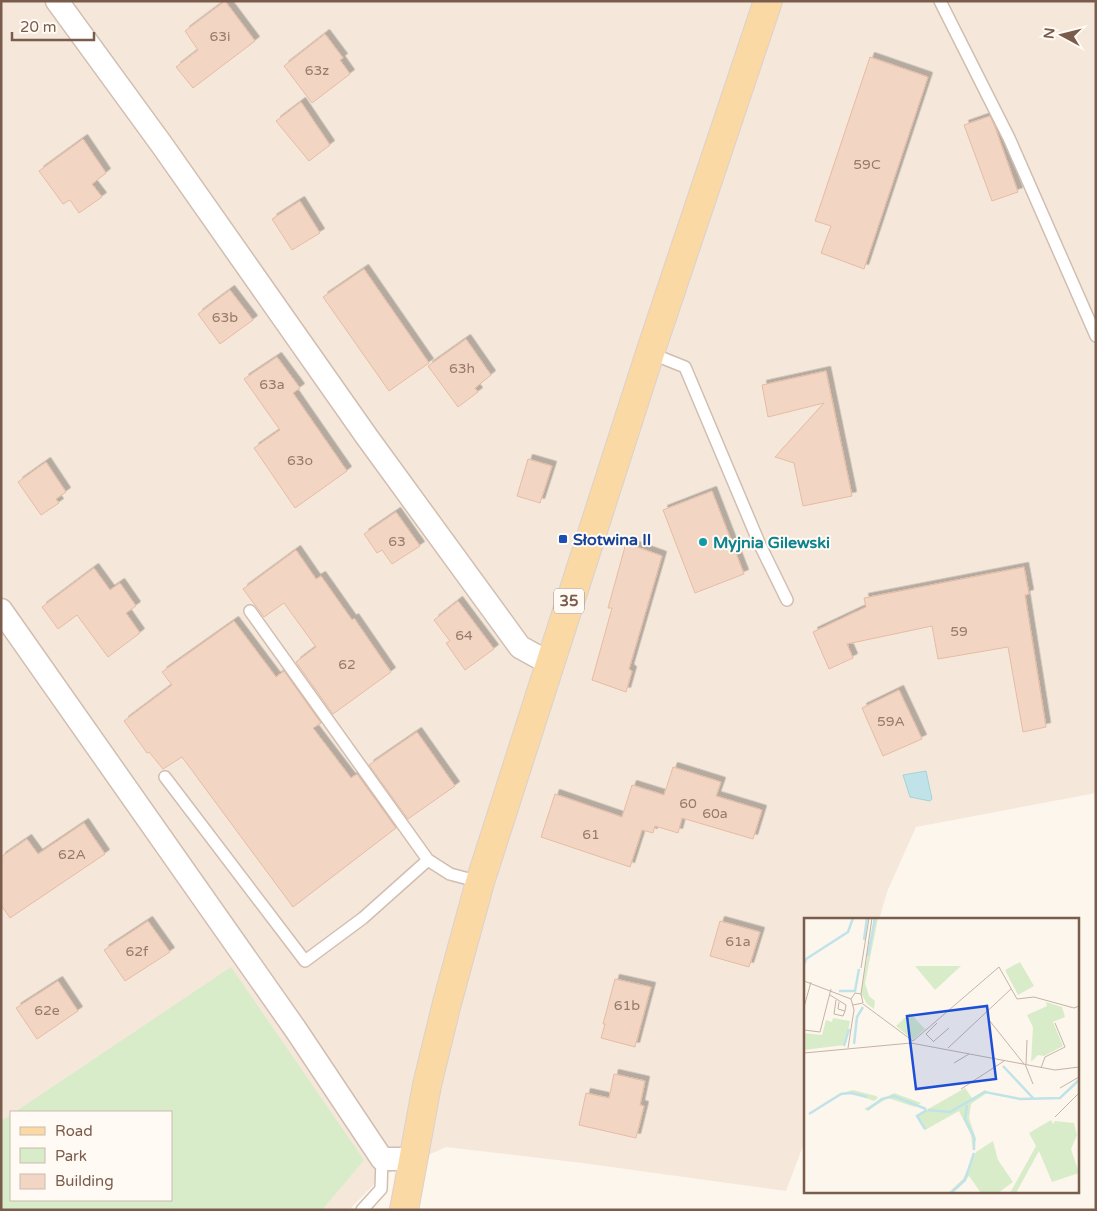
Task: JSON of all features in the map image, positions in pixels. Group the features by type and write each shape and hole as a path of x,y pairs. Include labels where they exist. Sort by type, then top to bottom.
{"main road":[{"name":"35","path":"404,1210 427,1086 447,1003 480,882 650,353 768,1"}],"street":[{"path":"57,1 162,145 367,438 520,647 549,663"},
{"path":"1,610 296,1030 382,1160 413,1159"}],"lane":[{"path":"940,1 1009,138 1096,336"},
{"path":"650,353 685,367 760,545 787,600"},
{"path":"250,611 428,860 450,874 480,882"},
{"path":"165,777 305,961 364,918 428,860"},
{"path":"362,1210 381,1189 382,1160"}],"shaded area":[{"path":"1,1 1096,1 1096,793 916,827 887,892 880,918 804,918 804,1143 786,1191 582,1163 446,1147 382,1176 349,1210 1,1210"}],"green space":[{"path":"231,967 364,1160 322,1210 1,1210 1,1121 10,1116 10,1201 172,1201 172,1111 16,1111"}],"water":[{"path":"926,771 932,799 930,801 910,797 903,775"}],"building":[{"path":"225,1 255,41 193,88 176,67 198,50 185,31"},
{"path":"325,34 343,58 340,60 350,74 312,103 284,66"},
{"path":"870,57 928,77 864,269 821,253 831,226 815,221"},
{"path":"301,102 330,145 309,161 276,121"},
{"path":"990,116 1018,192 992,201 964,125"},
{"path":"83,139 106,173 92,184 102,197 79,213 70,200 63,204 39,171"},
{"path":"300,201 320,233 292,250 272,219"},
{"path":"364,269 429,363 389,391 323,297"},
{"path":"230,290 253,320 220,344 198,314"},
{"path":"466,339 491,375 475,388 478,392 458,407 428,366"},
{"path":"277,357 300,388 293,393 347,471 295,508 254,448 280,430 244,379"},
{"path":"826,371 852,496 803,506 794,463 775,457 824,403 768,417 762,385"},
{"path":"528,459 552,466 540,503 517,496"},
{"path":"46,462 66,492 56,499 59,503 41,515 18,482"},
{"name":"Myjnia Gilewski","path":"712,491 744,574 695,593 663,510"},
{"path":"396,512 420,546 392,564 382,550 377,553 364,534"},
{"path":"626,543 662,556 629,669 632,671 626,692 592,680 612,608 608,608"},
{"path":"296,550 316,579 321,576 352,620 354,618 391,672 333,714 296,662 316,647 284,603 264,617 243,589"},
{"path":"1024,567 1029,594 1025,595 1046,727 1023,732 1008,647 938,659 932,626 847,644 853,658 829,669 813,632 866,607 864,598"},
{"path":"94,568 110,590 120,583 136,606 126,613 140,633 108,657 77,615 58,629 42,607"},
{"path":"458,601 494,649 465,670 446,643 450,641 434,620"},
{"path":"234,621 276,677 284,671 321,723 313,728 351,778 357,774 396,828 293,907 182,757 163,769 149,752 147,753 124,721 172,685 162,672"},
{"path":"899,690 922,739 883,756 862,708"},
{"path":"417,732 455,786 408,819 369,765"},
{"path":"673,767 721,782 716,796 762,810 753,839 682,818 678,833 655,826 653,833 642,830 630,867 541,837 555,794 622,817 632,785 664,795"},
{"path":"84,823 105,854 10,918 1,905 1,857 27,839 38,854"},
{"path":"148,921 170,952 125,981 104,950"},
{"path":"720,921 760,932 749,967 710,956"},
{"path":"615,979 651,987 635,1047 601,1038"},
{"path":"58,981 78,1011 37,1039 16,1008"},
{"path":"614,1074 645,1081 640,1105 644,1106 636,1138 579,1125 586,1093 609,1098"}],"place":[{"name":"Słotwina II","path":"563,539"},
{"name":"Myjnia Gilewski","path":"703,542"}]}
